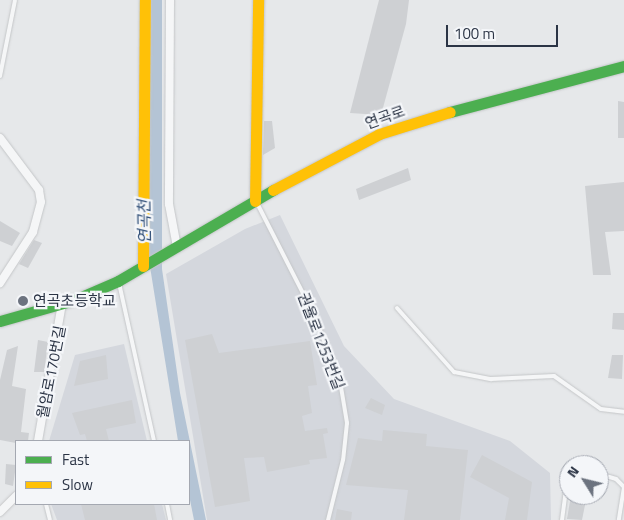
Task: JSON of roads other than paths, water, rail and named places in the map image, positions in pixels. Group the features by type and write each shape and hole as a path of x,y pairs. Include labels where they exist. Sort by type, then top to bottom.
{"street":[{"path":"0,320 62,304 118,281 143,266 145,0"},
{"path":"170,0 169,204 177,247"},
{"path":"256,201 258,0"},
{"name":"연곡로","path":"143,266 256,201 379,134 530,87 624,66"},
{"path":"0,138 39,190 41,202 33,232 0,283"},
{"name":"월암로170번길","path":"38,440 62,304"},
{"path":"0,512 15,497"}],"lane":[{"path":"0,76 15,0"},
{"name":"권율로1253번길","path":"256,201 313,313 340,381 347,423 343,460 328,520"},
{"path":"118,281 127,306 154,440"},
{"path":"397,308 454,372 491,378 554,376 600,409 624,412"},
{"path":"609,477 616,479 624,487 619,520"},
{"path":"46,505 50,520"},
{"path":"166,505 170,520"},
{"path":"562,520 564,505"}],"water":[{"path":"151,0 162,0 162,269 180,393 190,440 178,440 147,248"},
{"path":"190,442 206,520 194,520 190,500"}],"place":[{"name":"연곡초등학교","path":"23,301"}],"water label":[{"name":"연곡천","path":"144,222"}]}
